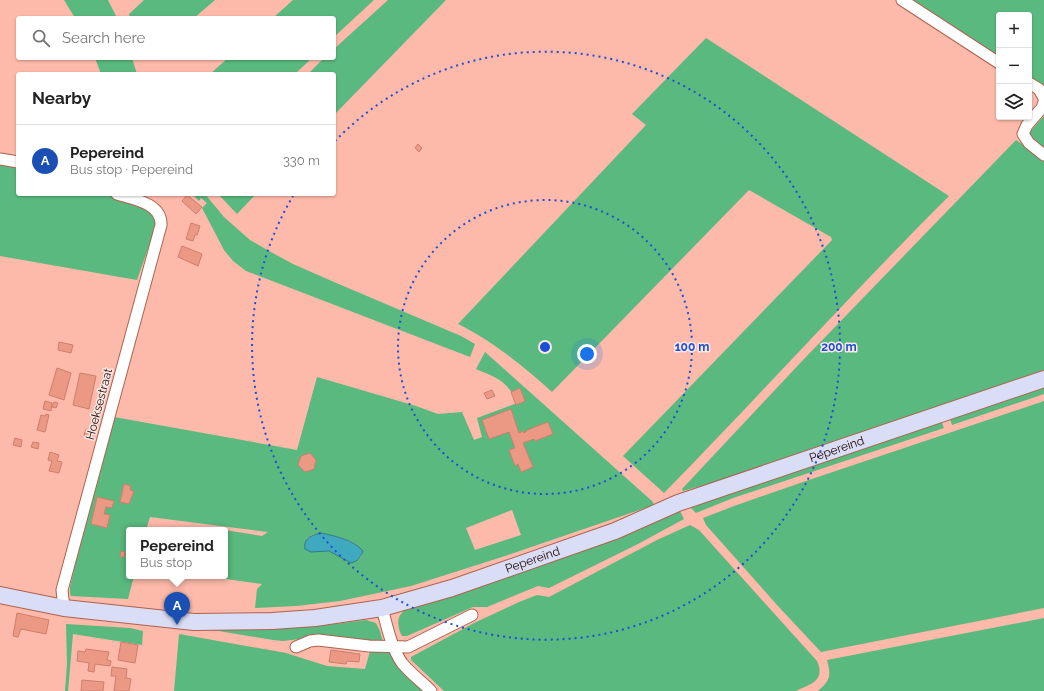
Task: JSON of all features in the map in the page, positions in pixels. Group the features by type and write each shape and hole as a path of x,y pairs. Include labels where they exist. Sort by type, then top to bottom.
{"main road":[{"name":"Pepereind","path":"0,595 64,608 202,622 272,621 315,618 382,608 452,588 614,531 678,503 1044,379"}],"street":[{"path":"902,0 996,61"},
{"path":"1031,84 1039,89 1044,98"},
{"path":"1044,102 1042,108 1027,125 1023,134 1029,143 1044,155"},
{"path":"0,159 16,162"},
{"name":"Hoeksestraat","path":"64,608 62,590 161,225 161,220 155,209 150,205 123,196"},
{"path":"382,608 394,647 402,662 431,691"},
{"path":"296,647 310,641 318,640 408,647 472,615"}],"green space":[{"path":"64,0 108,0 116,16 74,16"},
{"path":"144,0 215,0 196,16 130,16 129,14"},
{"path":"293,0 374,0 336,35 336,16 275,16"},
{"path":"388,0 446,0 336,113 336,72 310,72 322,60 336,60 336,47"},
{"path":"913,0 1044,0 1044,88 1032,79 1032,12 996,12 996,55"},
{"path":"706,38 949,196 664,493 623,456 832,240 831,237 749,190 552,392 531,373 507,355 483,338 458,324 646,125 632,114"},
{"path":"96,60 133,60 136,72 100,72"},
{"path":"226,60 310,60 297,72 212,72"},
{"path":"1044,116 1044,147 1027,135"},
{"path":"1016,140 1044,159 1044,370 725,479 683,491 682,489 803,360"},
{"path":"0,163 16,166 16,196 116,196 146,208 154,215 156,226 137,280 0,256"},
{"path":"194,196 207,196 224,217 250,240 293,264 461,336 475,344 470,357 246,271 233,261 224,250 202,208 207,203 201,198 199,201"},
{"path":"220,196 254,196 237,214"},
{"path":"485,352 653,502 654,505 505,556 411,586 340,601 296,606 255,608 257,589 262,584 226,579 228,579 228,530 262,536 268,532 150,517 147,527 126,527 126,579 133,579 128,599 71,596 70,587 79,548 114,417 297,450 317,377 416,406 438,414 462,412 474,440 482,437 477,418 517,403 509,389 496,378 476,369","holes":["512,510 521,535 475,550 466,528","314,534 334,536 347,540 358,546 363,551 361,557 356,561 343,558 306,539"]},
{"path":"1044,384 1044,394 952,425 949,416"},
{"path":"1044,401 1044,608 821,652 706,525 703,518 806,481"},
{"path":"940,418 944,428 733,498 696,513 687,504"},
{"path":"680,511 684,519 638,544 549,588 538,586 487,607 473,607 407,636 402,636 400,633 398,622 400,615 405,610 476,587"},
{"path":"690,525 699,530 817,661 819,673 815,681 796,691 444,691 411,660 411,657 474,623 537,595 549,597 657,540"},
{"path":"1044,618 1044,691 818,691 829,677 827,660"},
{"path":"366,620 376,623 383,642 317,637 283,641 189,626 275,629"},
{"path":"66,624 130,628 143,631 142,645 73,634 68,691 65,691 67,664"},
{"path":"179,634 286,653 327,666 365,669 370,651 390,653 402,668 428,691 174,691"}],"water":[{"path":"321,533 344,539 355,544 363,551 361,556 351,563 329,551 311,552 305,549 305,542 311,536"}],"building":[{"path":"418,144 422,148 419,152 415,148"},
{"path":"186,196 188,196 202,207 196,214 182,201"},
{"path":"191,223 200,226 193,241 186,239"},
{"path":"182,246 202,254 198,266 178,257"},
{"path":"59,342 73,345 71,353 58,350"},
{"path":"57,368 71,373 64,400 49,395"},
{"path":"80,373 96,376 89,409 73,405"},
{"path":"520,388 525,401 516,405 511,392"},
{"path":"492,390 495,396 487,399 484,393"},
{"path":"45,401 52,403 51,411 43,409"},
{"path":"54,402 58,403 56,408 52,407"},
{"path":"511,409 519,433 523,431 524,433 527,430 548,422 553,434 535,441 534,439 523,443 533,467 521,472 518,464 515,466 509,450 515,448 509,432 489,439 482,420"},
{"path":"46,414 49,415 45,432 37,430 41,415 45,416"},
{"path":"86,429 91,431 89,437 84,435"},
{"path":"15,438 22,440 21,447 13,445"},
{"path":"33,442 39,443 38,449 31,447"},
{"path":"50,452 59,455 57,461 62,462 59,473 49,471 52,461 48,460"},
{"path":"310,453 316,460 314,469 305,472 298,465 301,456"},
{"path":"124,484 131,486 130,490 134,491 129,504 120,502"},
{"path":"97,497 114,501 112,508 106,507 104,514 110,515 107,528 91,524"},
{"path":"121,551 125,552 124,557 120,557"},
{"path":"17,613 49,620 46,634 21,629 18,637 13,636"},
{"path":"121,642 138,645 135,663 118,660"},
{"path":"86,649 109,652 107,660 111,661 110,666 95,664 94,672 88,671 89,663 77,661 78,651 85,652"},
{"path":"331,650 360,654 359,662 347,661 346,664 329,662"},
{"path":"112,667 127,669 126,678 131,679 129,691 114,691 116,676 111,676"},
{"path":"82,680 104,682 103,691 81,691"}],"place":[{"name":"Pepereind","path":"177,625"}]}
